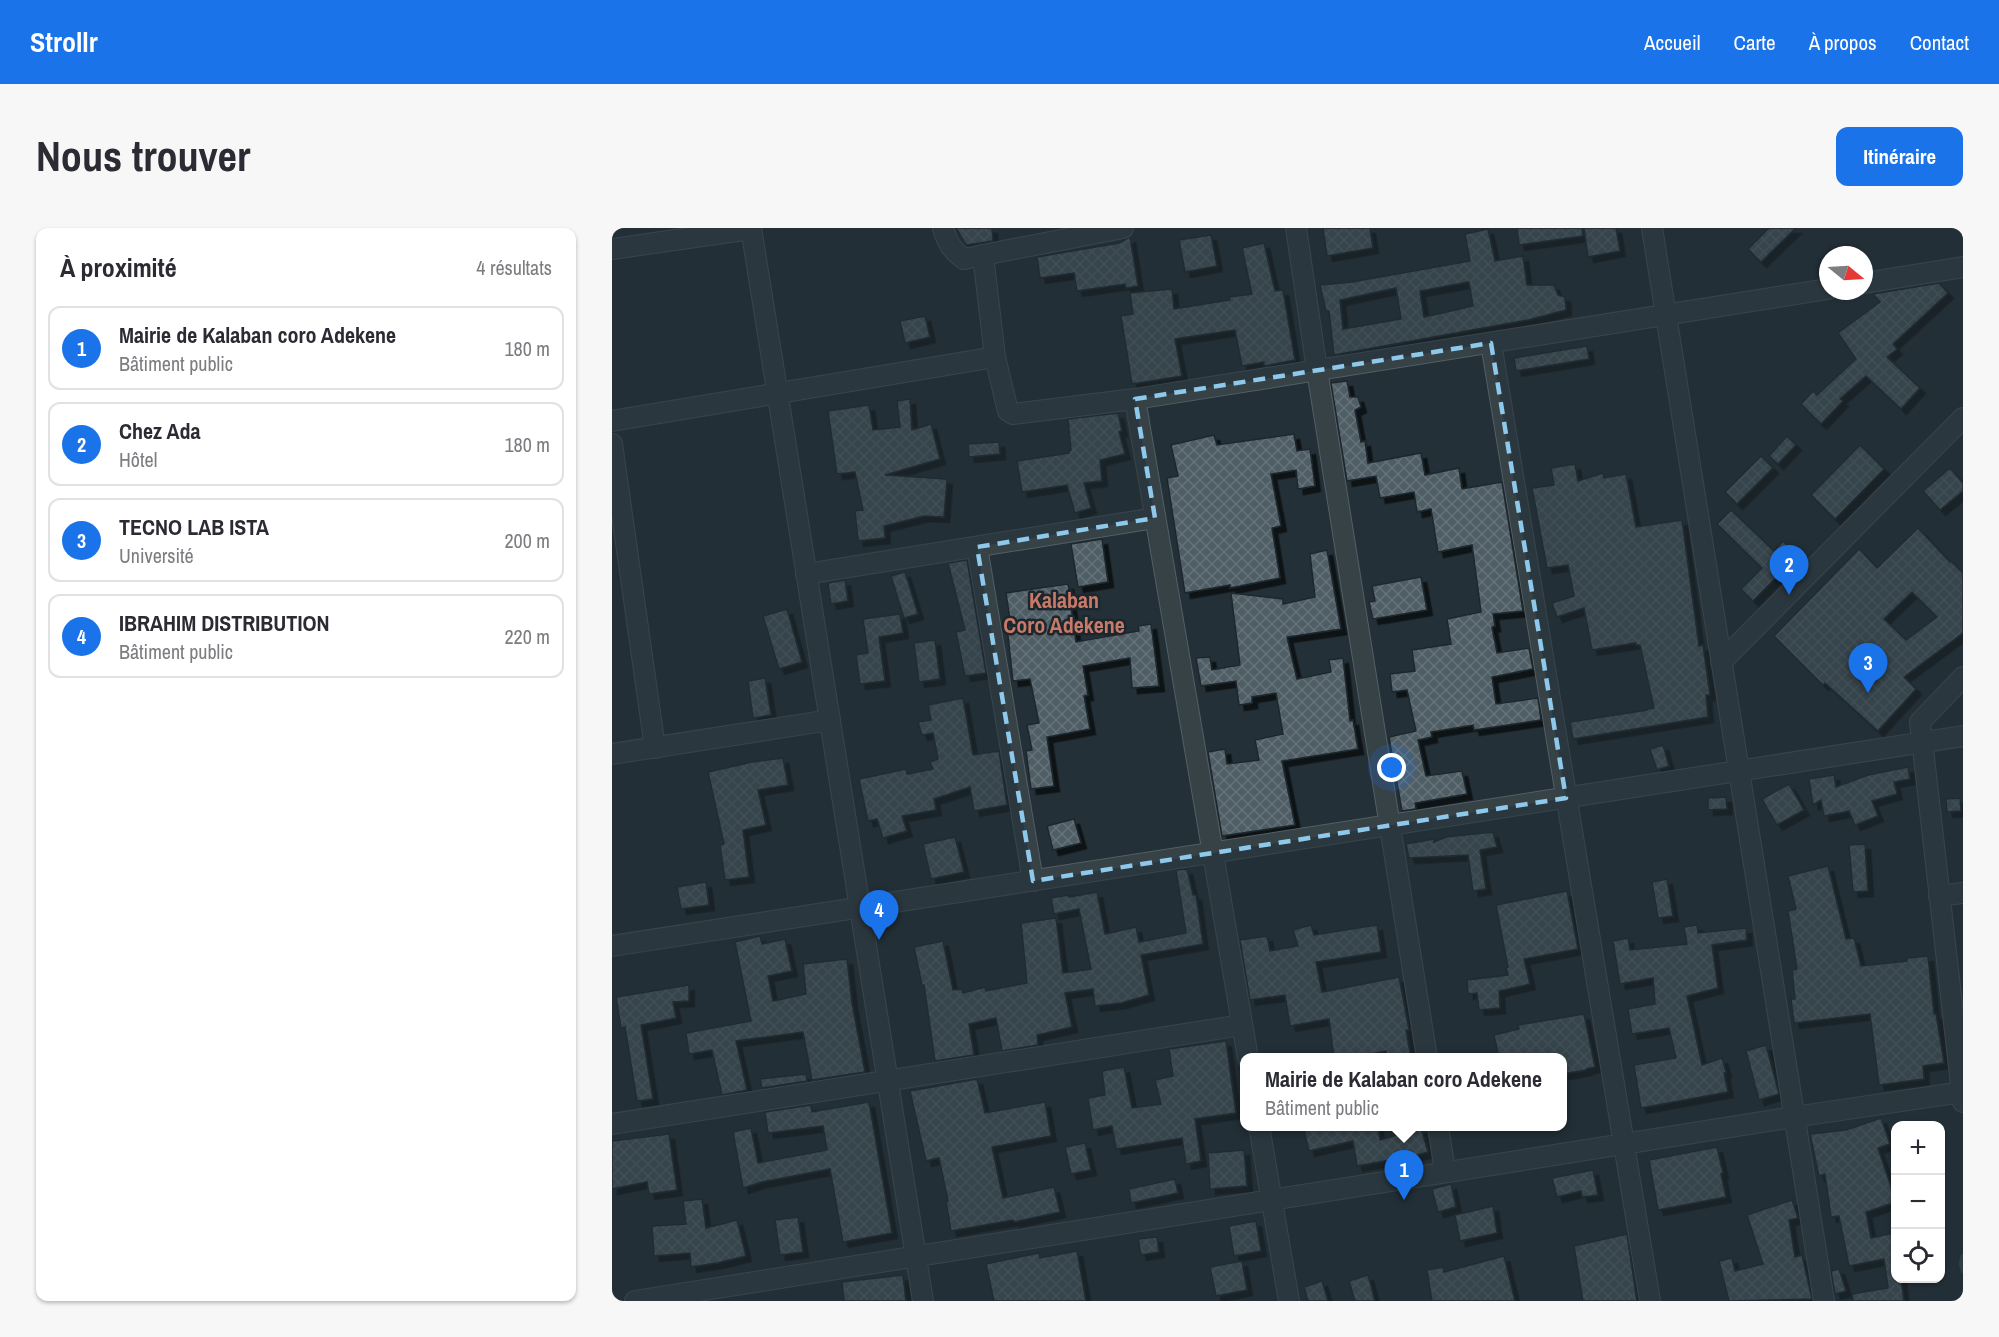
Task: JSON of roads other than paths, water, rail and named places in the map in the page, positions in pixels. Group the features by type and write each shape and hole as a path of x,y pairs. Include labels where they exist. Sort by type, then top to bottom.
{"street":[{"path":"612,249 751,228 923,1301"},
{"path":"943,228 946,240 953,251 964,259 983,255 1034,236 1123,228"},
{"path":"1296,228 1426,1053"},
{"path":"1652,228 1824,1301"},
{"path":"983,255 995,357 1005,405 1013,414 1135,399 1819,290"},
{"path":"1873,282 1963,267"},
{"path":"1491,343 1650,1301"},
{"path":"612,421 995,357"},
{"path":"1135,399 1247,1053"},
{"path":"1721,662 1963,418"},
{"path":"612,444 655,748"},
{"path":"807,574 1155,518"},
{"path":"977,546 1033,881"},
{"path":"635,1301 1624,1143 1794,1117 1962,1096 1920,722 1963,677"},
{"path":"612,754 830,720"},
{"path":"612,946 1963,736"},
{"path":"1940,896 1963,893"},
{"path":"612,1124 1242,1025"},
{"path":"1261,1131 1289,1301"},
{"path":"1439,1131 1445,1172"}],"waterway":[{"path":"1963,1256 1961,1264 1963,1271"}],"place":[{"name":"Chez Ada","path":"1789,595"},
{"name":"TECNO LAB ISTA","path":"1868,693"},
{"name":"IBRAHIM DISTRIBUTION","path":"879,940"},
{"name":"Mairie de Kalaban coro Adekene","path":"1404,1200"}],"district":[{"name":"Kalaban Coro Adekene","path":"1064,612"}]}
